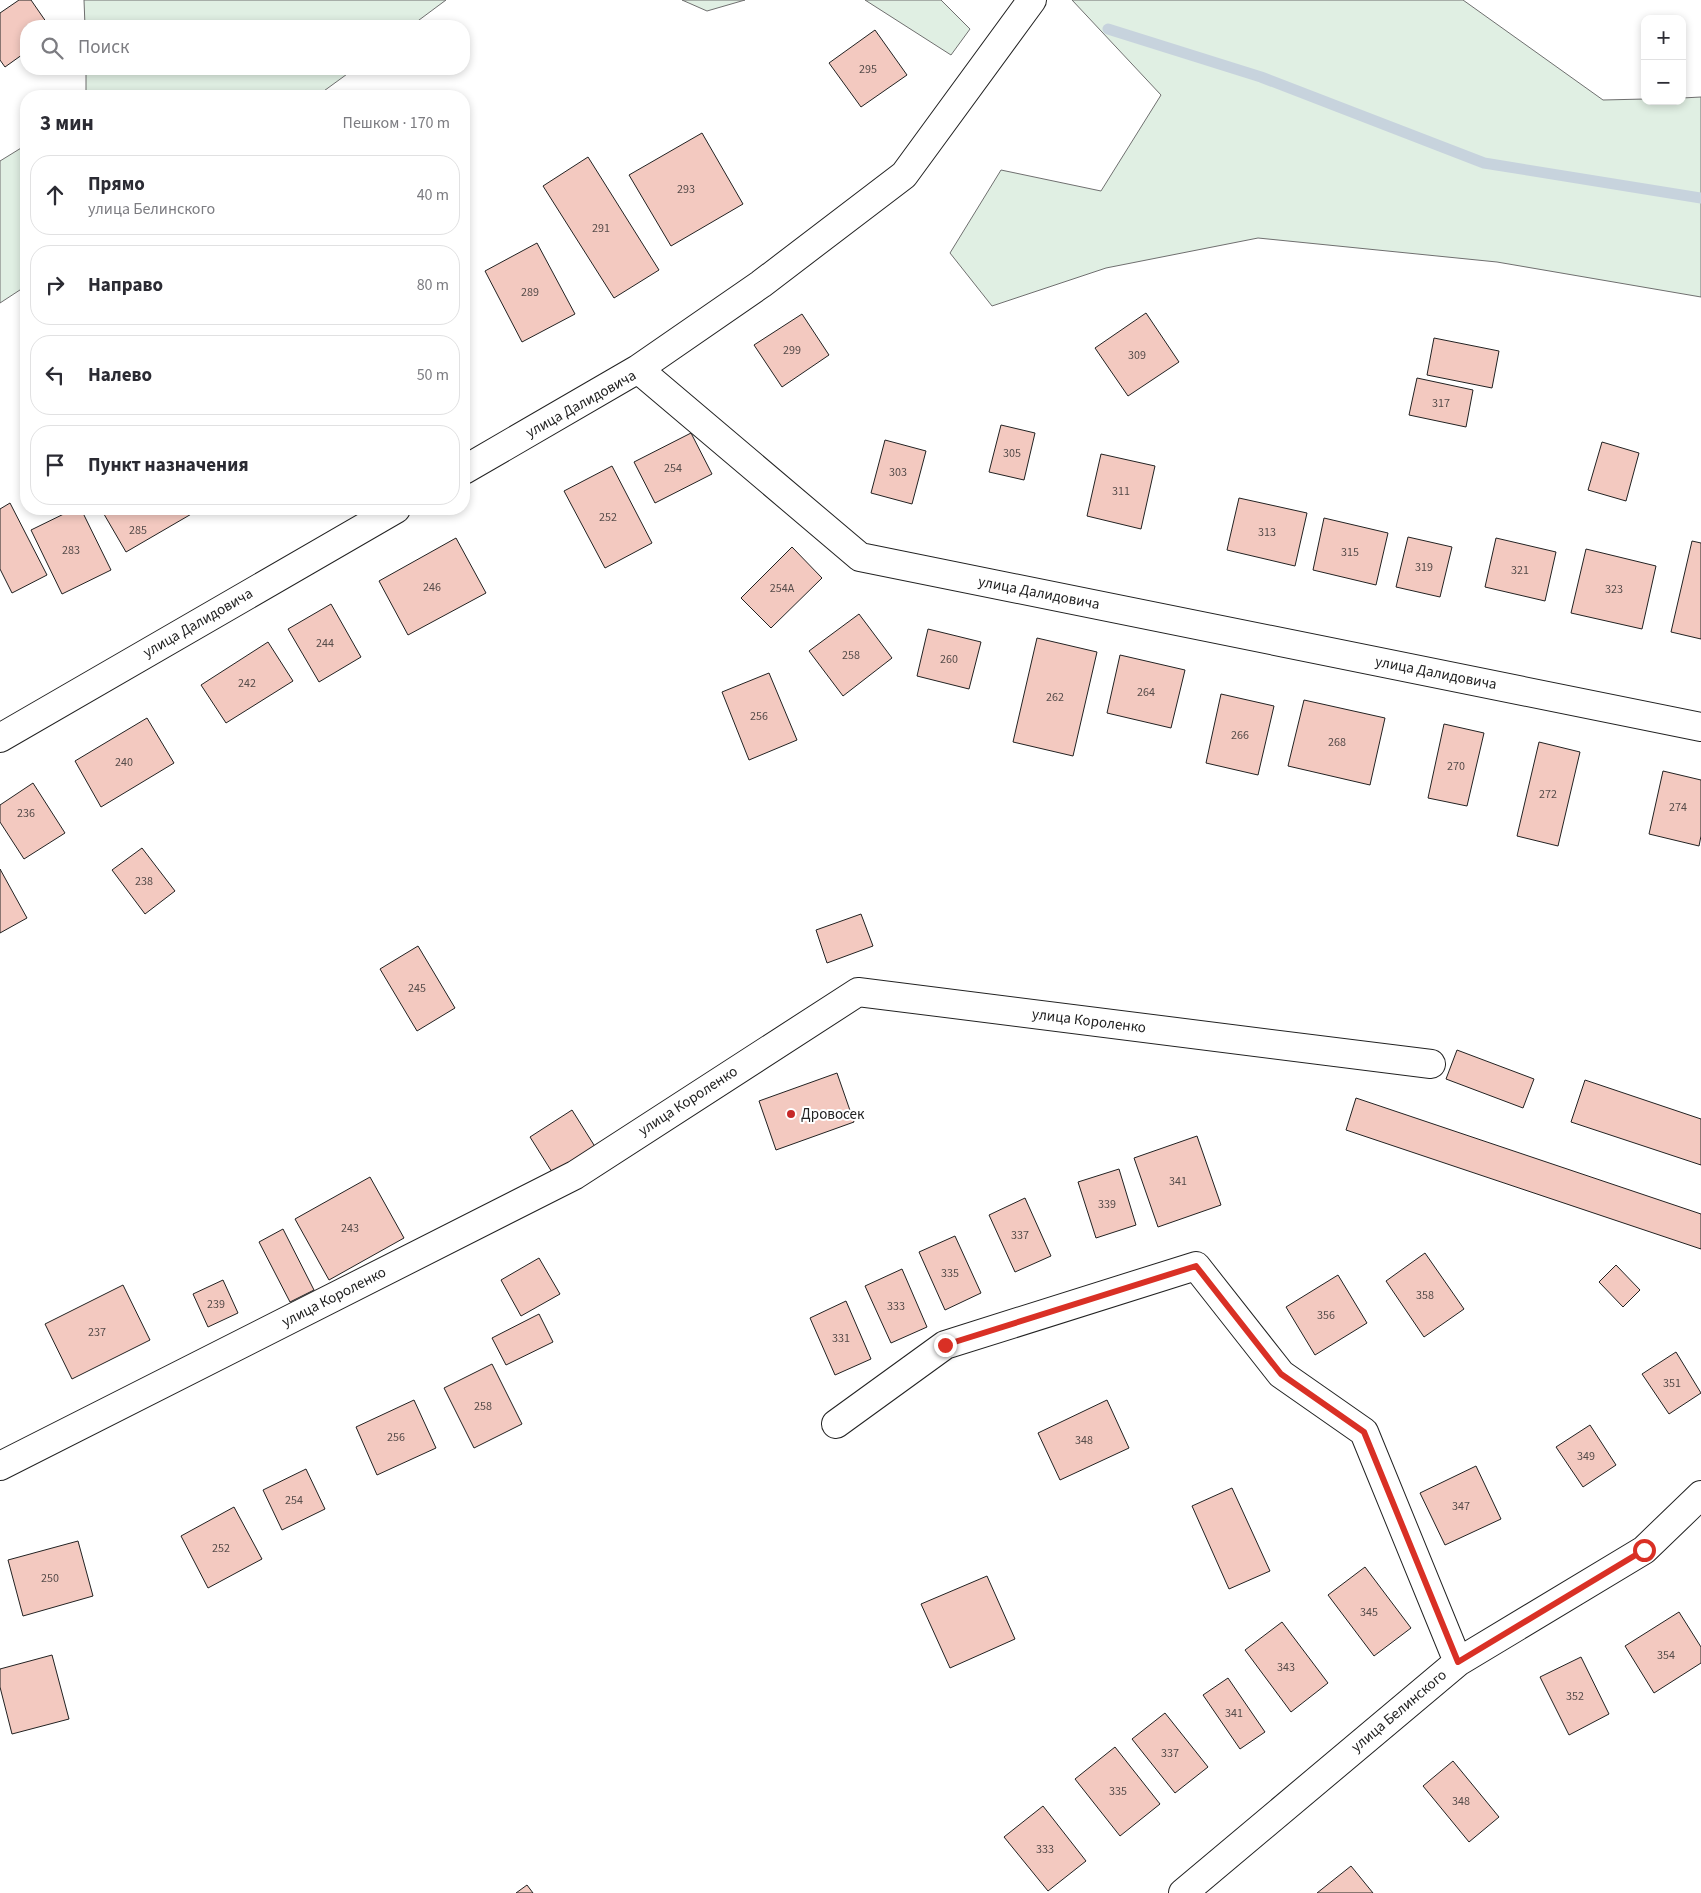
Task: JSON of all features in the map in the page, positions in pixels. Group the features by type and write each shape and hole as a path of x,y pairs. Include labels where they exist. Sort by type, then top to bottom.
{"street":[{"path":"638,369 761,284 904,175 1032,0"},
{"name":"улица Далидовича","path":"470,467 638,369 860,557 1701,727"},
{"name":"улица Далидовича","path":"0,738 386,515"},
{"name":"улица Короленко","path":"0,1466 575,1175 858,992 1431,1064"},
{"path":"836,1424 945,1345 1196,1266 1281,1374 1364,1432 1458,1662"},
{"name":"улица Белинского","path":"1183,1893 1458,1662 1644,1550 1701,1495"}],"green space":[{"path":"84,0 446,0 419,20 85,20"},
{"path":"682,0 745,0 707,11"},
{"path":"865,0 941,0 970,29 951,55"},
{"path":"1072,0 1463,0 1603,100 1641,99 1641,105 1686,105 1686,98 1701,97 1701,297 1497,262 1258,238 1106,268 992,306 950,253 1001,170 1101,191 1161,95"},
{"path":"86,75 346,75 325,90 86,90"},
{"path":"20,149 20,290 0,303 0,161"}],"building":[{"path":"19,0 31,0 45,20 20,20 20,56 5,67 0,60 0,13"},
{"path":"875,30 907,75 861,107 829,63"},
{"path":"702,133 743,204 671,246 629,175"},
{"path":"588,157 659,270 614,298 543,186"},
{"path":"537,243 575,314 522,342 485,271"},
{"path":"1146,313 1179,362 1128,396 1095,348"},
{"path":"802,314 829,355 782,387 754,345"},
{"path":"1434,338 1499,351 1492,388 1427,375"},
{"path":"1417,378 1473,390 1466,427 1409,415"},
{"path":"1001,425 1035,433 1024,480 989,472"},
{"path":"691,433 712,474 655,503 634,462"},
{"path":"885,440 926,451 912,504 871,493"},
{"path":"1602,442 1639,453 1626,501 1588,490"},
{"path":"1101,454 1155,466 1141,529 1087,516"},
{"path":"612,466 652,543 605,568 564,491"},
{"path":"1239,498 1307,513 1295,566 1227,550"},
{"path":"10,503 47,575 12,593 0,569 0,509"},
{"path":"62,515 84,515 111,570 62,594 31,530"},
{"path":"104,515 190,515 126,552"},
{"path":"1324,518 1388,533 1376,585 1313,570"},
{"path":"1408,537 1452,547 1440,597 1396,587"},
{"path":"456,538 486,593 408,635 379,581"},
{"path":"1496,538 1556,552 1545,601 1485,587"},
{"path":"1692,541 1701,543 1701,639 1671,632"},
{"path":"792,547 822,578 771,628 741,598"},
{"path":"1586,549 1656,566 1642,629 1571,613"},
{"path":"331,604 361,657 319,682 288,629"},
{"path":"859,614 892,658 843,696 809,651"},
{"path":"928,629 981,642 969,689 917,676"},
{"path":"1037,638 1097,652 1073,756 1013,742"},
{"path":"268,642 293,681 226,723 201,685"},
{"path":"1120,655 1185,670 1171,728 1107,713"},
{"path":"769,673 797,740 749,760 722,692"},
{"path":"1221,694 1274,706 1258,775 1206,763"},
{"path":"1304,700 1385,718 1370,785 1288,766"},
{"path":"147,718 174,763 101,807 75,761"},
{"path":"1444,724 1484,733 1467,806 1428,798"},
{"path":"1539,742 1580,752 1558,846 1517,836"},
{"path":"1663,771 1701,780 1701,836 1699,846 1649,834"},
{"path":"33,783 65,833 24,859 0,822 0,805"},
{"path":"142,848 175,891 145,914 112,870"},
{"path":"0,869 27,918 0,933"},
{"path":"861,914 873,946 827,963 816,930"},
{"path":"418,946 455,1008 417,1031 380,969"},
{"path":"1457,1050 1534,1079 1523,1108 1446,1079"},
{"path":"837,1073 854,1122 776,1150 759,1101"},
{"path":"1585,1080 1701,1119 1701,1165 1571,1122"},
{"path":"1356,1098 1701,1214 1701,1249 1346,1130"},
{"path":"572,1110 599,1153 557,1180 530,1137"},
{"path":"1197,1136 1221,1205 1158,1227 1134,1158"},
{"path":"1119,1169 1136,1225 1096,1238 1078,1182"},
{"path":"370,1177 404,1238 329,1280 295,1219"},
{"path":"1025,1198 1051,1256 1015,1272 989,1215"},
{"path":"283,1229 314,1290 290,1302 259,1242"},
{"path":"955,1236 981,1293 945,1310 919,1252"},
{"path":"1425,1253 1464,1309 1424,1337 1386,1281"},
{"path":"539,1258 560,1294 521,1316 501,1280"},
{"path":"1616,1265 1640,1290 1623,1307 1599,1282"},
{"path":"902,1269 927,1327 891,1343 865,1286"},
{"path":"1338,1275 1367,1323 1315,1355 1286,1307"},
{"path":"223,1280 238,1313 208,1327 193,1294"},
{"path":"123,1285 150,1340 72,1379 45,1324"},
{"path":"846,1301 871,1359 835,1375 810,1318"},
{"path":"539,1314 553,1342 506,1365 492,1338"},
{"path":"1676,1352 1701,1393 1669,1414 1642,1374"},
{"path":"492,1364 522,1424 474,1448 444,1388"},
{"path":"414,1400 436,1448 377,1475 356,1427"},
{"path":"1107,1400 1129,1448 1060,1480 1038,1433"},
{"path":"1590,1425 1616,1465 1583,1487 1556,1447"},
{"path":"1476,1466 1501,1519 1445,1545 1420,1493"},
{"path":"306,1469 325,1509 282,1530 263,1490"},
{"path":"1232,1488 1270,1571 1229,1589 1192,1506"},
{"path":"234,1507 262,1559 208,1588 181,1536"},
{"path":"78,1541 93,1596 23,1616 8,1560"},
{"path":"1365,1567 1411,1628 1374,1656 1328,1595"},
{"path":"987,1576 1015,1639 950,1668 921,1604"},
{"path":"1679,1612 1701,1647 1701,1663 1654,1693 1625,1646"},
{"path":"1282,1622 1328,1683 1291,1712 1245,1650"},
{"path":"52,1655 69,1719 12,1734 0,1687 0,1669"},
{"path":"1581,1657 1609,1714 1569,1735 1540,1677"},
{"path":"1228,1678 1265,1732 1240,1749 1203,1695"},
{"path":"1165,1713 1208,1767 1175,1793 1132,1739"},
{"path":"1115,1747 1160,1804 1120,1836 1075,1779"},
{"path":"1453,1761 1499,1817 1469,1842 1423,1786"},
{"path":"1043,1806 1086,1861 1048,1891 1004,1837"},
{"path":"1351,1866 1373,1893 1317,1893"},
{"path":"527,1885 533,1893 516,1893"}],"waterway":[{"path":"1108,29 1261,77 1484,163 1701,198"}],"place":[{"name":"Дровосек","path":"791,1114"}],"route":[{"path":"945,1345 1196,1266 1281,1374 1364,1432 1458,1662 1644,1550"}]}
